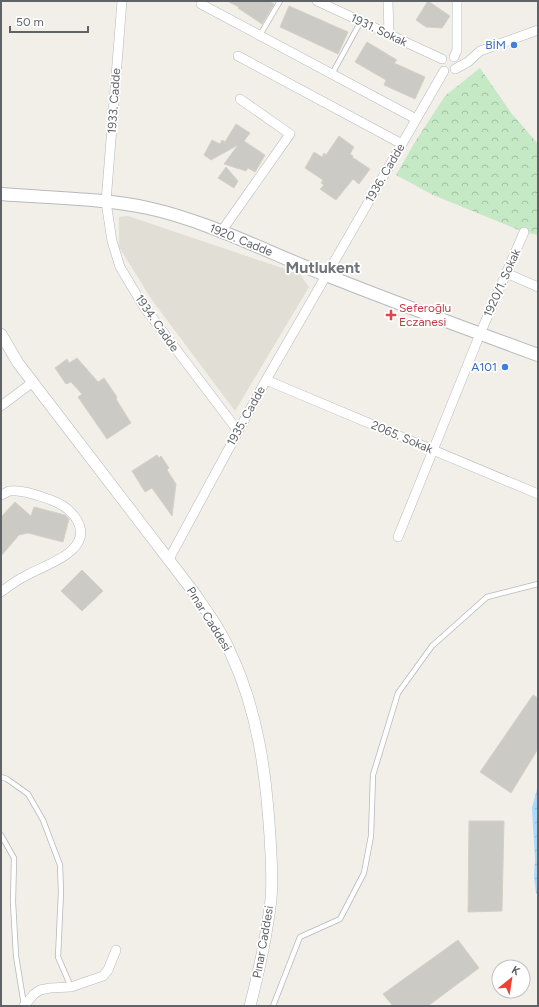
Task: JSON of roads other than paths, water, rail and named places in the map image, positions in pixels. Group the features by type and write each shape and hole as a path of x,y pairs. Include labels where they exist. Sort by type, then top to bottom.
{"main road":[{"name":"1920. Cadde","path":"1,194 106,202 168,212 326,275 538,355"}],"street":[{"name":"1933. Cadde","path":"106,202 122,1"},
{"name":"1931. Sokak","path":"317,1 442,59"},
{"path":"388,1 389,34"},
{"path":"454,57 457,50 457,1"},
{"path":"201,4 416,119"},
{"path":"454,57 446,56 442,59 440,64 444,71 450,72 468,62 480,51 538,30"},
{"path":"238,56 402,144"},
{"path":"454,57 457,62 455,69"},
{"name":"1936. Cadde","path":"326,275 444,71"},
{"path":"221,232 290,134 240,99"},
{"name":"1934. Cadde","path":"106,202 112,241 120,267 148,313 238,431"},
{"name":"1920/1. Sokak","path":"398,537 480,334 524,232"},
{"path":"506,273 538,287"},
{"name":"1935. Cadde","path":"169,559 266,380 326,275"},
{"name":"Pınar Caddesi","path":"1,334 18,363 208,612 231,653 249,699 262,753 269,827 271,897 267,930 250,1006"},
{"name":"2065. Sokak","path":"266,380 538,494"},
{"path":"1,406 33,382"},
{"path":"1,495 9,491 24,492 64,506 74,514 80,525 80,536 77,545 70,553 59,560 28,574 1,592"},
{"path":"24,1006 34,994 40,990 71,987 103,976 108,970 116,950"}],"lane":[{"path":"260,35 280,1"},
{"path":"332,74 361,21"},
{"path":"273,1006 300,937 340,919 364,873 371,836 374,775 398,694 432,646 487,597 538,584"},
{"path":"1,777 7,779 28,794 43,820 60,865 61,892 58,958 71,987"},
{"path":"1,835 14,858 13,902 16,956 24,1006"}],"water":[{"path":"538,785 538,895 536,893 534,877 535,859 532,808"}],"place":[{"name":"BİM","path":"514,45"},
{"name":"Seferoğlu Eczanesi","path":"391,315"},
{"name":"A101","path":"505,367"}],"district":[{"name":"Mutlukent","path":"323,267"}]}
